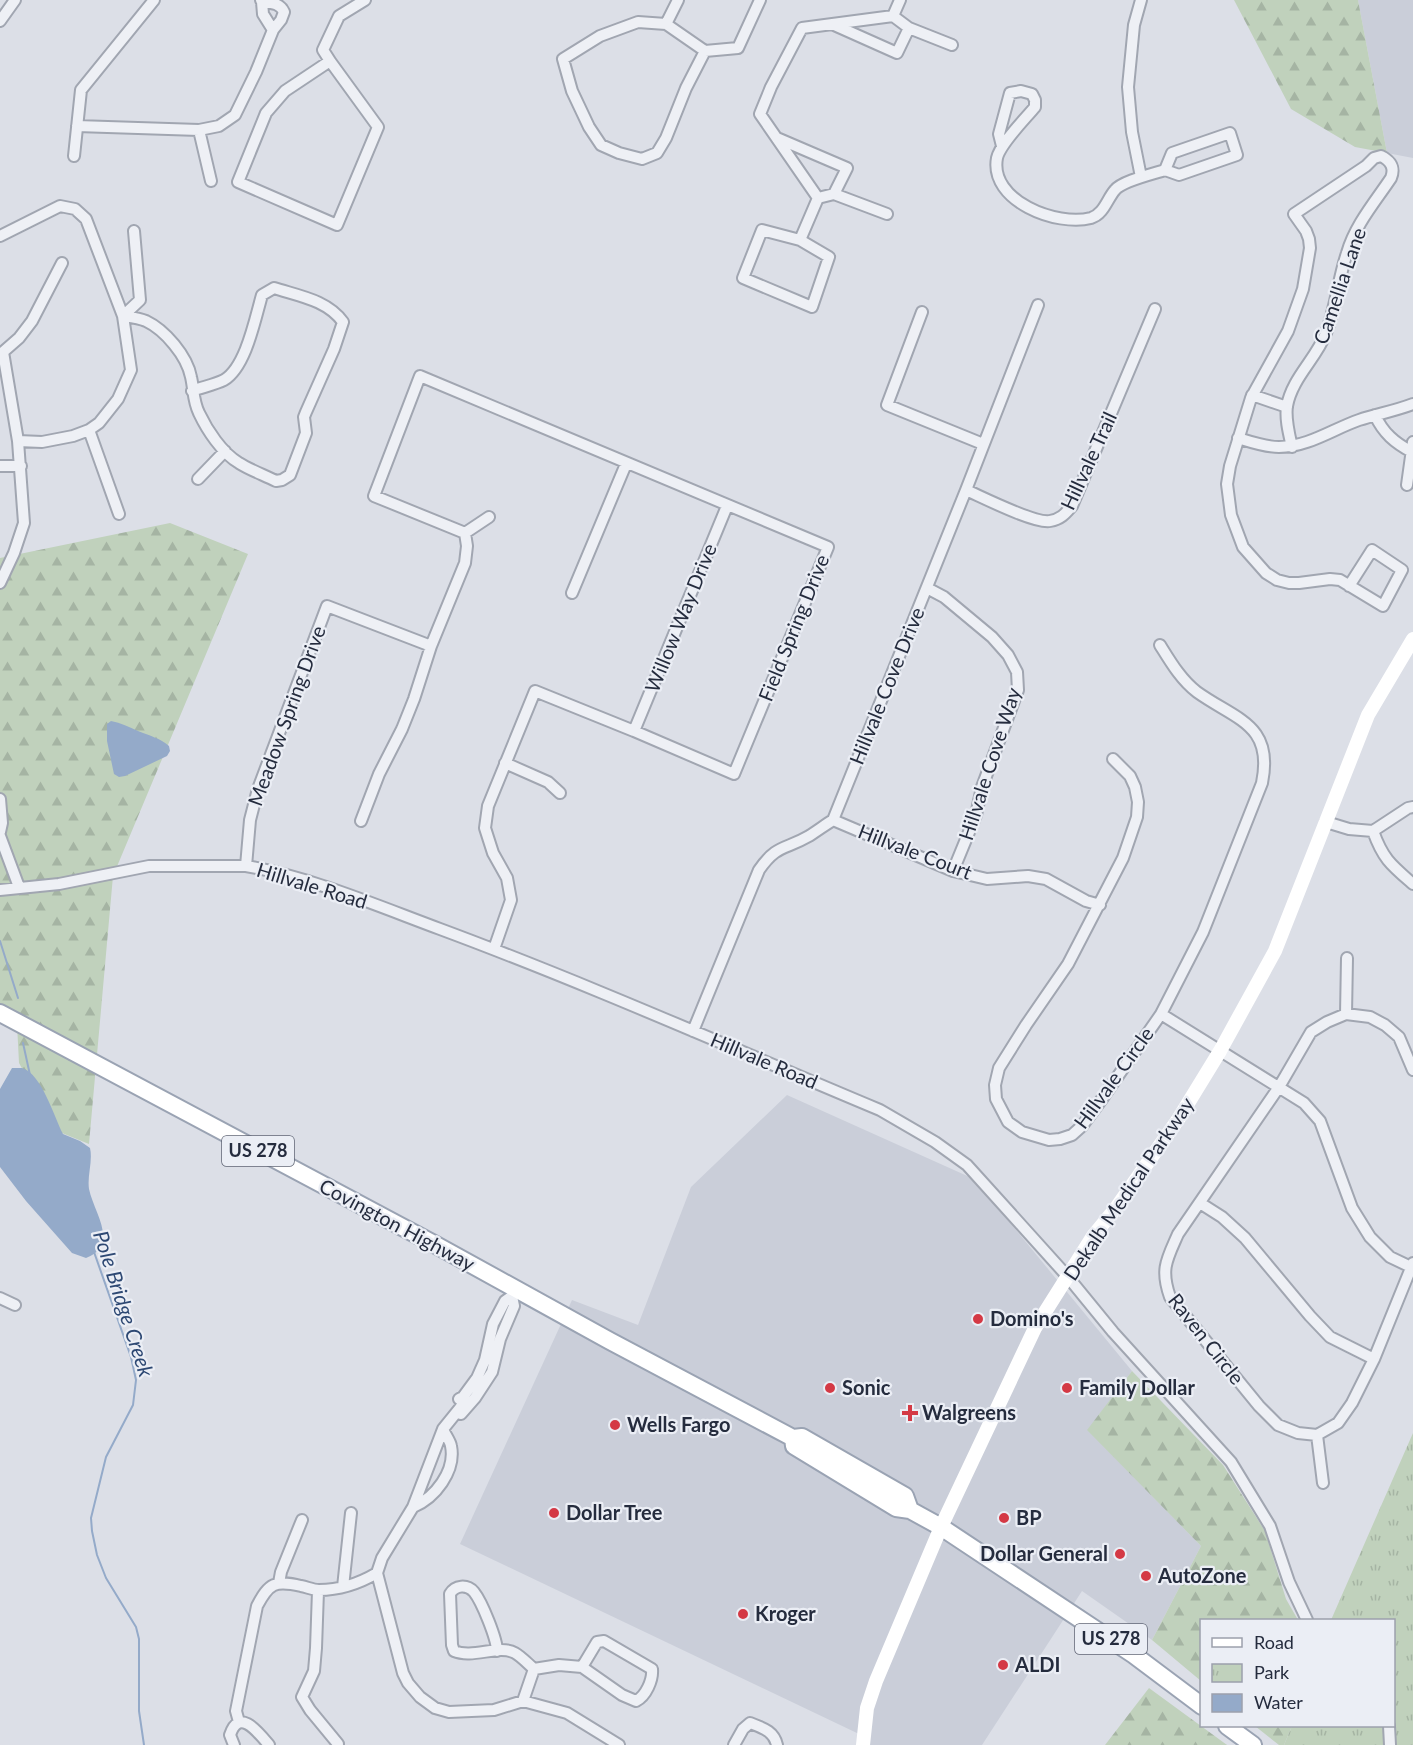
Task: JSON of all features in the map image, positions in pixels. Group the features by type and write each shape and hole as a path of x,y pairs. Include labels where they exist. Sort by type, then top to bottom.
{"main road":[{"name":"Dekalb Medical Parkway","path":"862,1745 867,1708 876,1681 941,1527 1035,1328 1093,1236 1116,1208 1179,1119 1220,1052 1275,951 1368,715 1413,639"},
{"name":"Covington Highway","path":"0,1013 436,1245 514,1293 793,1438 794,1446 896,1508 910,1510 941,1527 1134,1655 1200,1704"},
{"path":"1230,1727 1253,1745"}],"street":[{"path":"0,21 15,0"},
{"path":"74,156 81,90 154,0"},
{"path":"330,61 285,91 266,113 238,182 337,225 378,127 323,50 339,16 365,0"},
{"path":"666,24 678,0"},
{"path":"705,51 686,88 666,138 657,153 642,159 601,145 589,127 572,91 563,59 600,36 638,22 666,24 705,51 738,48 760,0"},
{"path":"893,16 900,0"},
{"path":"1141,177 1132,132 1128,87 1134,25 1142,0"},
{"path":"77,126 199,130 219,126 236,115 273,30 284,12 277,4 262,1 263,14 273,30"},
{"path":"818,198 760,114 771,87 802,28 893,16 909,28 952,45"},
{"path":"832,24 897,53 909,28"},
{"path":"1002,146 999,134 1010,93 1032,94 1035,107 1002,146 998,155 996,166 998,180 1016,199 1032,209 1047,216 1079,220 1095,217 1106,206 1115,189 1141,177 1165,170 1179,175 1238,155 1230,133 1172,153 1165,170"},
{"path":"199,130 211,181"},
{"path":"776,138 847,168 834,194"},
{"name":"Camellia Lane","path":"1292,447 1287,407 1292,390 1299,376 1317,352 1326,333 1347,252 1361,221 1394,171 1392,164 1381,156 1374,158 1366,166 1294,214 1309,239 1310,248 1303,289 1288,331 1252,395 1238,438 1227,484 1231,515 1244,547 1266,573 1277,580 1299,584 1330,579 1340,580 1349,586 1383,606 1402,570 1372,550 1349,586"},
{"path":"818,198 834,194 887,214"},
{"path":"800,240 818,198"},
{"path":"0,236 60,206 75,209 86,219 123,316 130,370 118,399 99,423 89,430 73,436 42,442 18,441"},
{"path":"762,230 800,240 829,257 812,307 743,278 762,230"},
{"path":"123,316 140,300 134,231"},
{"path":"0,583 24,524 18,441 2,349 19,338 32,321 62,262"},
{"path":"123,316 146,321 168,338 184,359 191,377 192,391 198,412 209,431 237,462 276,481 290,475 306,433 304,417 343,322 336,312 322,303 274,288 262,295 237,370 224,380 192,391"},
{"name":"Hillvale Cove Drive","path":"833,820 1038,305"},
{"name":"Hillvale Trail","path":"966,490 1031,518 1047,522 1062,517 1072,506 1155,309"},
{"path":"922,312 887,405 983,444"},
{"name":"Field Spring Drive","path":"465,533 374,496 420,376 828,547 734,774 535,691 488,806 485,828 493,853 507,878 511,900 494,949"},
{"path":"1252,395 1287,407"},
{"path":"1238,438 1258,444 1292,447 1375,415 1413,405 1413,410"},
{"path":"1375,415 1380,426 1398,445 1412,447 1407,485"},
{"path":"89,430 119,514"},
{"path":"198,478 225,451"},
{"path":"572,593 626,464"},
{"path":"0,466 21,466"},
{"name":"Willow Way Drive","path":"634,731 727,506"},
{"path":"360,821 379,774 406,719 431,646 465,563 467,546 465,533 489,517"},
{"name":"Hillvale Cove Way","path":"927,588 944,597 992,637 1008,655 1017,672 1018,690 982,787 976,816 953,871"},
{"name":"Meadow Spring Drive","path":"246,866 250,820 258,789 327,606 431,646"},
{"name":"Hillvale Circle","path":"1113,759 1130,776 1138,802 1137,818 1123,858 1068,964 999,1068 995,1085 996,1099 1008,1122 1022,1132 1048,1140 1072,1135 1082,1126 1161,1014 1203,932 1262,783 1265,766 1264,750 1256,734 1245,722 1196,691 1186,682 1160,645"},
{"path":"506,763 548,782 560,793"},
{"path":"0,800 2,823 0,834 19,888"},
{"path":"1326,822 1349,829 1373,831 1413,807"},
{"path":"693,1031 759,870 780,848 807,837 833,820"},
{"name":"Hillvale Court","path":"833,820 953,871 987,879 1028,876 1047,879 1086,901 1100,905"},
{"path":"1373,831 1380,851 1413,884"},
{"name":"Hillvale Road","path":"0,890 60,884 149,866 246,866 262,869 338,891 494,949 880,1110 935,1142 967,1165 1068,1277 1113,1332 1231,1462 1270,1526 1289,1582 1307,1619"},
{"path":"1347,958 1346,1014 1370,1017 1385,1024 1399,1037 1413,1070"},
{"path":"1161,1014 1304,1103 1320,1120 1352,1208 1370,1237 1390,1257 1412,1265 1374,1359 1352,1403 1338,1423 1317,1435 1323,1483"},
{"name":"Raven Circle","path":"1317,1435 1298,1433 1278,1425 1259,1406 1170,1297 1165,1282 1166,1260 1178,1234 1279,1086 1311,1032 1346,1014"},
{"path":"1200,1203 1222,1217 1245,1238 1310,1316 1330,1336 1374,1359"},
{"path":"514,1293 505,1301 493,1324 481,1370 468,1396 454,1404 413,1507 382,1558 377,1573 403,1673 420,1697 435,1707 449,1712 494,1710 523,1701 567,1713 619,1745"},
{"path":"0,1298 15,1305"},
{"path":"413,1507 423,1503 430,1496 450,1469 451,1444 443,1429"},
{"path":"343,1587 351,1514"},
{"path":"279,1582 302,1520"},
{"path":"239,1722 236,1711 257,1606 265,1591 279,1582 318,1590 343,1587 362,1582 377,1573"},
{"path":"497,1651 493,1631 474,1591 459,1586 453,1589 450,1594 454,1651 462,1654 497,1651 505,1650 514,1653 534,1669 559,1665 582,1667 622,1695 636,1701 640,1700 647,1690 653,1675 652,1669 604,1641 597,1642 582,1667"},
{"path":"318,1590 314,1671 302,1697 338,1744"},
{"path":"523,1701 534,1669"},
{"path":"234,1745 230,1736 232,1729 243,1721 253,1727 269,1745"},
{"path":"734,1745 743,1728 750,1723 775,1736 777,1745"},
{"path":"1389,1727 1390,1745"}],"shaded area":[{"path":"1358,0 1413,0 1413,158 1387,153"},
{"path":"787,1095 974,1179 1132,1371 1088,1430 1201,1546 1152,1640 1082,1591 982,1745 869,1745 859,1734 460,1544 572,1300 638,1325 691,1187"}],"green space":[{"path":"1234,0 1358,0 1387,153 1355,147 1291,109"},
{"path":"170,523 248,554 113,876 89,1144 57,1131 19,1063 17,1024 0,1014 0,558"},
{"path":"1132,1371 1223,1465 1265,1531 1286,1599 1297,1619 1200,1619 1200,1680 1152,1640 1201,1546 1087,1430"},
{"path":"1413,1433 1413,1745 1284,1745 1292,1727 1395,1727 1395,1619 1331,1619"},
{"path":"1149,1688 1227,1745 1105,1745"},
{"path":"1256,1727 1292,1727 1284,1745 1279,1745"}],"water":[{"path":"111,721 158,739 169,746 170,751 167,756 119,777 114,774 107,741 107,724"},
{"path":"12,1068 22,1068 36,1078 63,1134 90,1148 89,1189 103,1237 102,1245 86,1258 72,1253 26,1201 0,1167 0,1089"}],"waterway":[{"name":"Pole Bridge Creek","path":"0,941 18,998"},
{"name":"Pole Bridge Creek","path":"23,1043 30,1075"},
{"name":"Pole Bridge Creek","path":"94,1252 131,1357 136,1380 133,1405 106,1457 91,1518 92,1531 97,1555 106,1578 136,1627 139,1639 139,1711 144,1745"}],"place":[{"name":"Domino's","path":"978,1319"},
{"name":"Sonic","path":"830,1388"},
{"name":"Family Dollar","path":"1067,1388"},
{"name":"Walgreens","path":"910,1413"},
{"name":"Wells Fargo","path":"615,1425"},
{"name":"Dollar Tree","path":"554,1513"},
{"name":"BP","path":"1004,1518"},
{"name":"Dollar General","path":"1120,1554"},
{"name":"AutoZone","path":"1146,1576"},
{"name":"Kroger","path":"743,1614"},
{"name":"ALDI","path":"1003,1665"}]}
